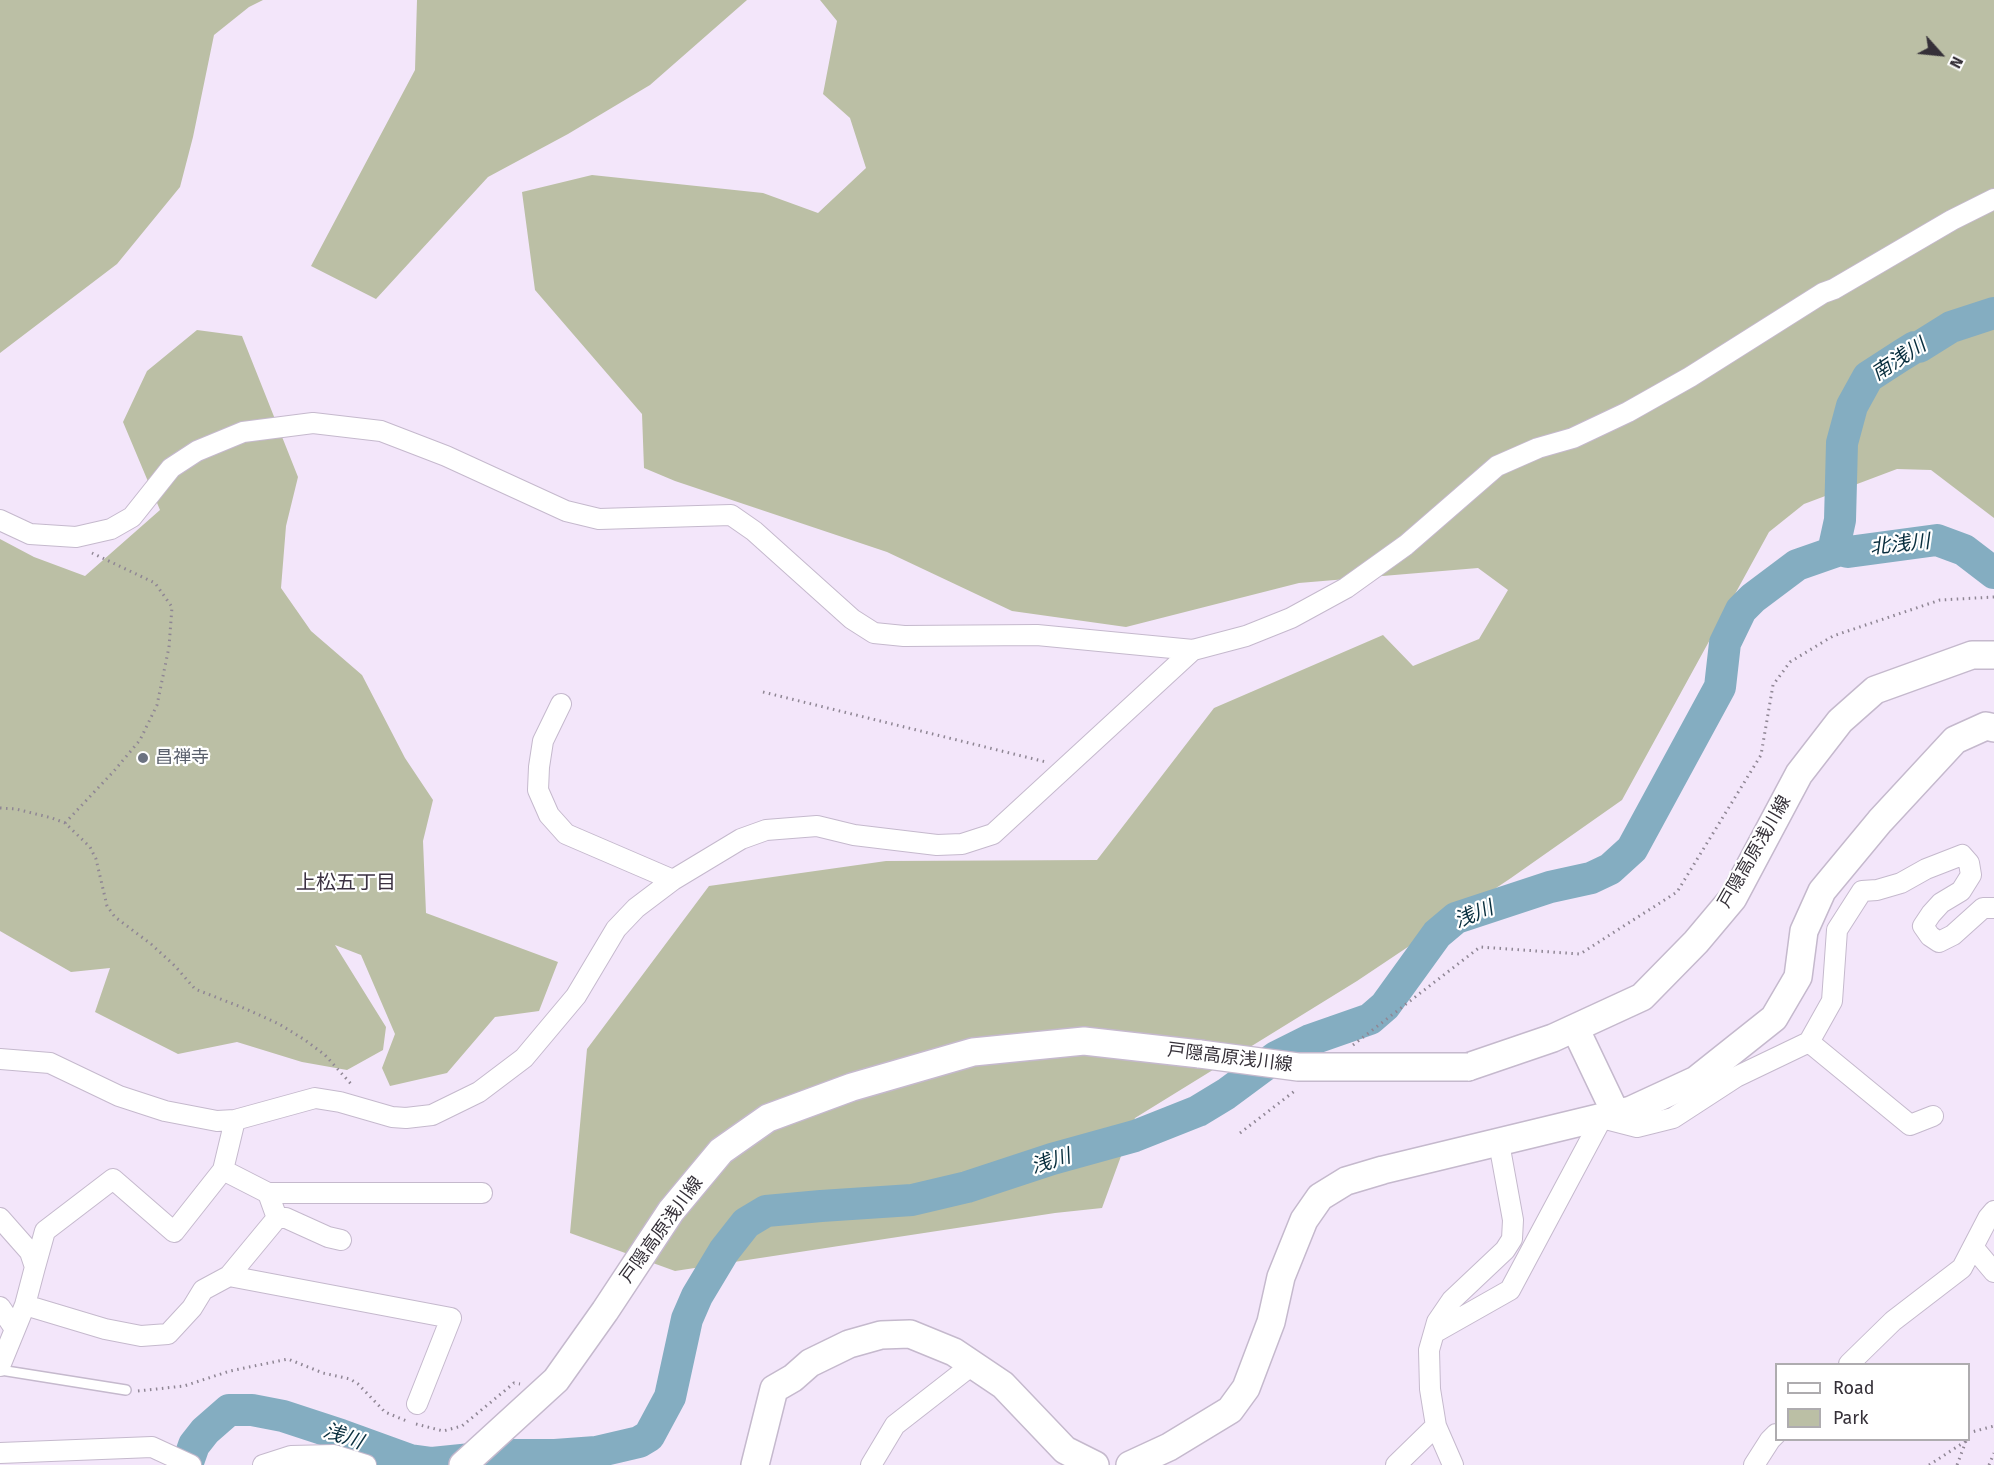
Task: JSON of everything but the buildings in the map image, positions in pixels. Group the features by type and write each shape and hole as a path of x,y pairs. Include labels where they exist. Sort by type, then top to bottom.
{"main road":[{"name":"戸隠高原浅川線","path":"463,1465 556,1380 605,1311 671,1210 721,1151 768,1118 852,1087 973,1052 1084,1041 1298,1067 1467,1067 1553,1038 1642,997 1703,933 1733,898 1799,774 1840,721 1875,690 1972,655 1994,655"},
{"path":"1130,1465 1169,1447 1230,1410 1246,1388 1271,1322 1281,1277 1304,1220 1320,1197 1346,1181 1631,1110 1696,1080 1774,1018 1798,976 1804,931 1822,891 1880,821 1955,740 1986,726 1994,728"},
{"path":"1575,1028 1609,1116"},
{"path":"755,1465 774,1389 793,1378 810,1363 849,1344 881,1335 910,1334 954,1352 1003,1385 1065,1450 1095,1465"}],"street":[{"path":"0,520 30,534 76,537 111,529 132,517 171,468 196,451 243,432 313,423 381,431 446,456 566,511 599,519 730,515 754,531 852,619 874,633 904,636 1037,635 1193,650 1246,636 1290,618 1346,588 1406,545 1497,466 1538,448 1573,438 1628,412 1690,377 1823,293 1952,220 1994,199"},
{"path":"0,1059 50,1063 119,1096 165,1111 217,1121 235,1120 315,1098 406,1118 432,1115 478,1092 524,1058 576,996 616,929 636,908 673,880 741,839 766,830 817,826 866,836 937,844 962,844 993,834 1193,650"},
{"path":"561,704 543,741 539,767 538,790 549,815 566,834 673,880"},
{"path":"1434,1333 1510,1290 1609,1116 1637,1127 1673,1118 1736,1077 1809,1042 1832,1000 1837,930 1862,891 1877,890 1901,883 1926,869 1962,855 1969,863 1971,875 1961,891 1941,903 1930,914 1923,926 1930,936 1939,942 1953,935 1983,908 1994,908"},
{"path":"1809,1042 1910,1125 1934,1116"},
{"path":"0,1368 25,1305 45,1231 113,1179 174,1232 223,1170 235,1120"},
{"path":"1453,1465 1436,1426 1430,1389 1429,1350 1437,1322 1452,1300 1505,1250 1512,1239 1513,1220 1499,1143"},
{"path":"223,1170 268,1193 482,1192"},
{"path":"268,1193 277,1218"},
{"path":"1851,1363 1909,1308 1962,1268 1988,1218 1994,1211"},
{"path":"0,1218 30,1252 35,1267"},
{"path":"277,1218 286,1218 328,1237 341,1240"},
{"path":"25,1305 105,1329 141,1336 168,1334 192,1308 203,1290 229,1276 277,1218"},
{"path":"1973,1247 1994,1272"},
{"path":"229,1276 452,1318 417,1404"},
{"path":"0,1307 15,1329"},
{"path":"871,1465 895,1425 972,1365"},
{"path":"1396,1465 1436,1426"},
{"path":"1754,1465 1775,1435"},
{"path":"0,1453 152,1448 191,1465"},
{"path":"263,1465 291,1456 334,1455 366,1465"}],"lane":[{"path":"0,1368 126,1390"}],"path":[{"path":"65,824 140,740 153,714 157,705 169,647 171,607 155,583 86,550 76,537"},
{"path":"1351,1047 1480,947 1580,954 1677,892 1761,755 1773,685 1790,662 1833,636 1940,600 1994,597"},
{"path":"763,692 1066,767"},
{"path":"0,808 52,818 65,824 90,847 96,859 107,906 115,917 167,958 195,989 279,1024 319,1050 350,1083 369,1111"},
{"path":"1240,1133 1296,1090"},
{"path":"126,1390 146,1391 184,1386 230,1371 288,1359 323,1373 350,1379 358,1384 385,1412 400,1419 443,1431 462,1426 514,1383 546,1389"},
{"path":"1970,1432 1994,1426"},
{"path":"1929,1465 1965,1441"},
{"path":"1957,1465 1966,1441"},
{"path":"1989,1465 1994,1453"}],"green space":[{"path":"0,0 263,0 249,7 214,35 180,187 117,264 0,353"},
{"path":"417,0 747,0 650,85 568,134 488,177 376,299 311,266 415,70"},
{"path":"820,0 1994,0 1994,518 1931,470 1897,469 1804,504 1769,532 1622,800 1511,878 1357,981 1135,1118 1102,1208 1055,1213 675,1271 570,1233 587,1049 709,886 886,861 1097,860 1214,708 1383,635 1413,666 1479,639 1508,590 1478,568 1299,583 1126,627 1012,611 887,552 675,481 644,468 642,414 535,290 522,192 592,175 763,193 818,213 866,168 850,118 823,94 837,21"},
{"path":"197,330 242,336 298,477 286,526 281,588 311,631 362,675 405,758 433,800 423,841 426,913 558,962 539,1011 495,1017 447,1073 390,1086 382,1068 395,1034 361,955 335,945 386,1027 383,1050 347,1070 302,1062 237,1042 178,1054 95,1012 110,968 71,972 0,931 0,539 34,557 85,576 160,510 123,422 147,371"}],"waterway":[{"name":"南浅川","path":"1833,552 1840,520 1842,443 1852,406 1868,377 1951,327 1994,313"},
{"name":"浅川","path":"187,1465 194,1445 205,1431 229,1410 252,1410 283,1416 410,1460 432,1463 511,1455 596,1452 639,1442 649,1436 670,1397 687,1319 697,1296 724,1251 746,1223 766,1211 912,1200 967,1187 1052,1159 1135,1136 1198,1111 1226,1094 1276,1057 1310,1040 1370,1019 1385,1006 1437,934 1456,918 1550,887 1591,878 1610,869 1632,849 1720,687 1725,643 1741,610 1753,598 1797,565 1840,550 1848,552 1937,540 1964,550 1994,573"}],"place":[{"name":"昌禅寺","path":"143,758"}],"district":[{"name":"上松五丁目","path":"346,883"}],"water label":[{"name":"北浅川","path":"1900,545"}]}
